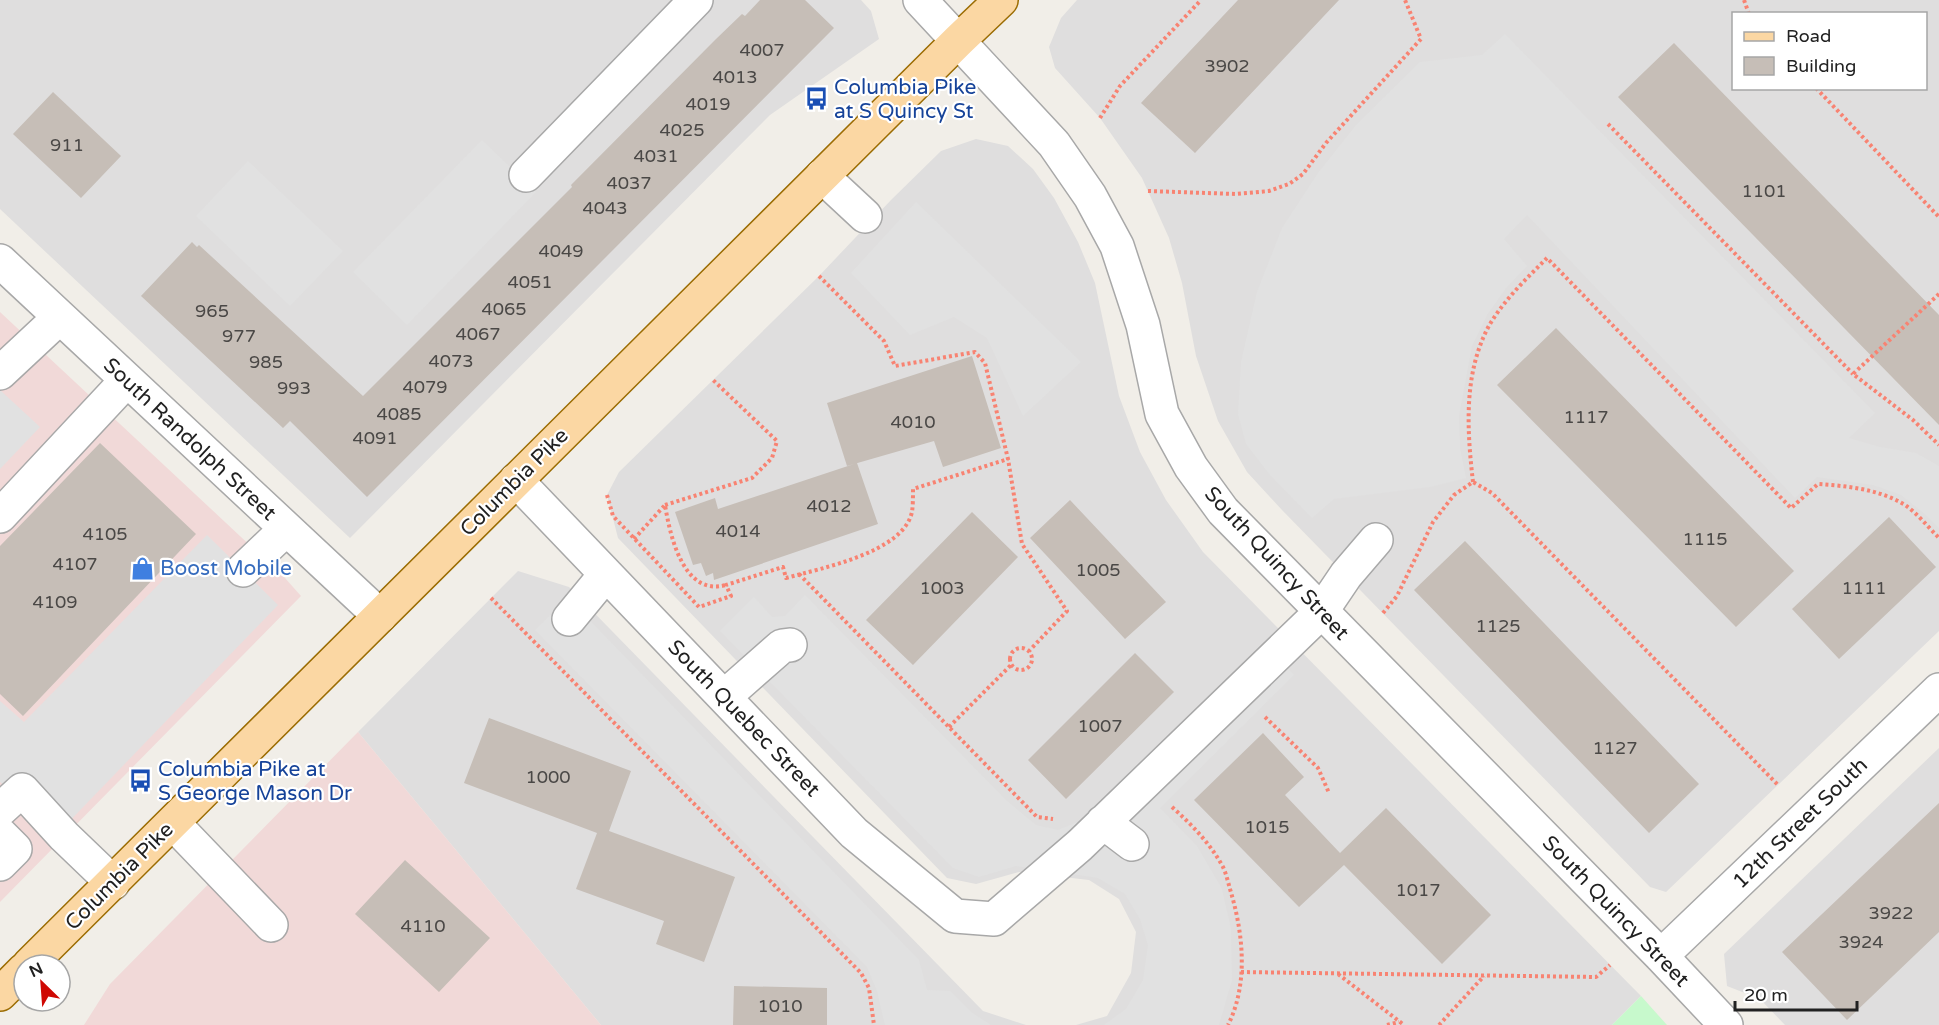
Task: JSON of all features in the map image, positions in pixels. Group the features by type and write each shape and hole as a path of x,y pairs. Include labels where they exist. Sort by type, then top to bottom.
{"main road":[{"name":"Columbia Pike","path":"41,953 958,40 1001,0"},
{"path":"0,994 12,982"}],"street":[{"path":"526,175 696,0"},
{"name":"South Quincy Street","path":"920,0 1054,144 1090,196 1117,246 1137,306 1162,414 1191,467 1223,511 1661,956 1726,1025"},
{"path":"822,176 865,216"},
{"name":"South Randolph Street","path":"0,261 380,616"},
{"path":"0,373 60,317"},
{"path":"0,516 127,380"},
{"name":"South Quebec Street","path":"516,480 854,833 955,916 994,920 1103,822"},
{"path":"243,570 286,529"},
{"path":"1132,844 1103,822 1321,612 1376,540"},
{"path":"569,619 606,574"},
{"path":"724,697 782,646 790,645"},
{"name":"12th Street South","path":"1661,956 1939,690"},
{"path":"0,810 22,790 64,836 113,883"},
{"path":"173,822 271,925"},
{"path":"0,834 15,849 0,864"}],"path":[{"path":"1100,118 1120,87 1201,0"},
{"path":"1148,191 1236,194 1269,191 1289,184 1303,174 1326,143 1421,39 1405,0"},
{"path":"1818,90 1939,217"},
{"path":"1608,124 1853,374 1913,420 1939,445"},
{"path":"1473,482 1468,412 1474,367 1490,325 1515,290 1547,258 1791,508 1818,484 1848,486 1881,494 1906,506 1939,538"},
{"path":"819,276 884,341 895,366 975,352 985,363 1008,459 1022,544 1067,611 1029,651"},
{"path":"1853,374 1939,294"},
{"path":"634,539 664,505 752,478 772,458 777,441 713,380"},
{"path":"664,505 669,531 678,556 690,575 708,585 718,587 783,567 786,578 876,550 900,534 912,514 913,489 1008,459"},
{"path":"1383,613 1397,596 1432,522 1454,495 1473,482"},
{"path":"1473,482 1492,493 1778,785"},
{"path":"607,495 613,516 699,607 731,596 726,585"},
{"path":"799,574 1037,817 1056,819"},
{"path":"491,598 861,973 869,988 874,1025"},
{"path":"1022,648 1029,651 1032,661 1028,667 1021,670 1011,665 1009,658 1013,651 1022,648"},
{"path":"949,727 1011,665"},
{"path":"1263,715 1318,768 1329,793"},
{"path":"1171,805 1199,831 1224,868 1239,917 1241,972 1235,1011 1228,1025"},
{"path":"1241,972 1596,977 1610,965"},
{"path":"1338,973 1404,1025"},
{"path":"1439,1025 1484,975"},
{"path":"1387,1025 1399,1021"}],"shaded area":[{"path":"0,0 861,0 871,11 879,39 770,115 350,538 0,209"},
{"path":"1077,0 1939,0 1939,631 1666,892 1650,887 1247,472 1218,421 1196,356 1182,283 1169,238 1142,178 1100,118 1055,68 1049,47 1061,18"},
{"path":"1505,34 1875,413 1849,438 1880,447 1916,453 1939,466 1939,528 1901,495 1873,485 1817,477 1795,498 1527,215 1504,239 1527,266 1506,288 1487,315 1472,346 1459,416 1460,448 1466,478 1430,487 1334,499 1312,518 1270,475 1246,444 1238,414 1241,362 1257,292 1282,228 1318,173 1356,125 1420,62 1482,55"},
{"path":"976,139 1008,146 1033,169 1054,198 1078,242 1095,283 1119,396 1140,452 1166,500 1203,552 1641,996 1612,1025 1076,1025 1107,1016 1131,973 1136,932 1119,899 1089,880 1019,872 976,884 947,878 618,538 607,495 619,472 819,276 941,151"},
{"path":"482,140 536,192 407,325 353,272"},
{"path":"248,161 343,251 290,306 196,216"},
{"path":"916,202 1081,362 1023,416 987,338 954,317 910,335 851,273"},
{"path":"0,312 285,578 301,596 0,902"},
{"path":"0,390 40,427 0,469"},
{"path":"207,535 278,605 60,831 0,782 0,701 24,722"},
{"path":"518,571 569,587 983,1011 1026,1025 601,1025 358,732"},
{"path":"805,595 1007,801 1036,825 1058,830 1087,818 1264,645 1294,675 1160,808 1197,846 1222,889 1231,929 1232,980 1219,1025 1104,1025 1126,1009 1143,980 1148,945 1140,919 1125,894 1098,878 1016,866 979,877 953,868 720,631 754,597 772,617 785,616"},
{"path":"568,598 919,960 927,990 950,991 971,1012 991,1025 885,1025 877,991 867,967 535,630"},
{"path":"358,732 601,1025 84,1025 110,984"},
{"path":"1939,748 1939,1025 1785,1025 1760,999 1727,986 1724,954"}],"green space":[{"path":"1641,996 1667,1025 1612,1025"}],"building":[{"path":"760,0 805,0 834,28 367,497 290,421 283,428 141,296 192,242 197,247 199,245 363,396 716,39 742,14 745,16"},
{"path":"1238,0 1339,0 1195,153 1141,103"},
{"path":"1674,43 1939,315 1939,425 1618,97"},
{"path":"53,92 121,156 81,198 13,134"},
{"path":"1556,328 1794,571 1736,627 1497,385"},
{"path":"972,356 1001,448 943,467 934,441 847,466 827,403"},
{"path":"100,443 196,534 23,716 0,694 0,546"},
{"path":"857,463 878,524 714,580 713,573 706,576 701,563 693,565 675,512 715,498 718,509"},
{"path":"1070,500 1166,602 1125,639 1030,538"},
{"path":"972,512 1018,557 913,665 866,620"},
{"path":"1889,517 1936,567 1839,659 1792,609"},
{"path":"1465,541 1699,784 1649,833 1414,590"},
{"path":"1135,653 1174,692 1066,799 1028,760"},
{"path":"489,718 631,771 609,831 735,877 704,962 656,944 664,921 576,889 597,833 464,783"},
{"path":"1263,733 1304,777 1285,795 1340,853 1386,808 1491,915 1442,964 1344,865 1299,907 1194,800"},
{"path":"1939,803 1939,932 1847,1020 1782,952"},
{"path":"405,860 490,938 439,992 355,914"},
{"path":"734,986 827,988 827,1025 733,1025"}],"place":[{"name":"Columbia Pike at S Quincy St","path":"816,99"},
{"name":"Boost Mobile","path":"142,568"},
{"name":"Columbia Pike at S George Mason Dr","path":"140,781"}]}
